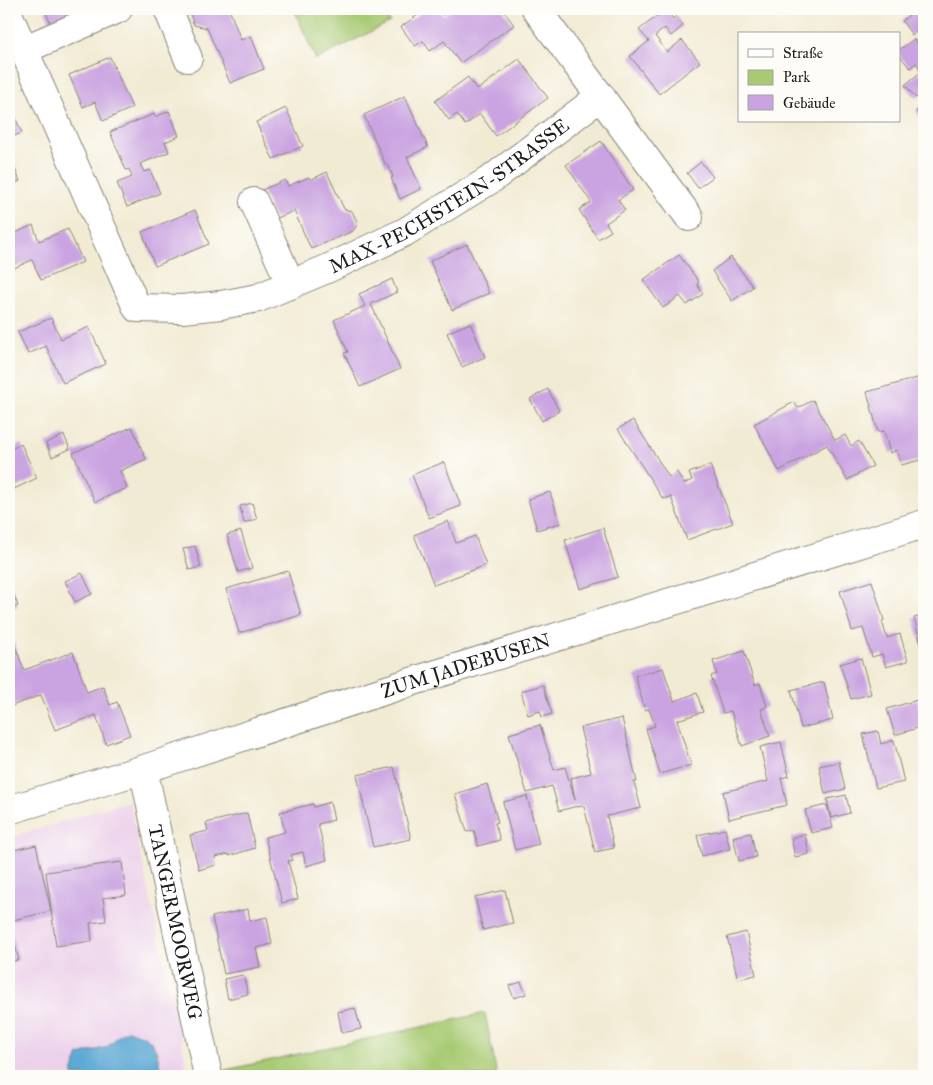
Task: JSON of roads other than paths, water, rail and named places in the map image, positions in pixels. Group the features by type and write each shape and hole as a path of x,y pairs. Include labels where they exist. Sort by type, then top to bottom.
{"street":[{"path":"23,50 118,9"},
{"path":"168,9 188,58"},
{"path":"536,9 689,217"},
{"name":"MAX-PECHSTEIN-STRASSE","path":"9,16 137,308 182,310 221,306 258,298 291,285 405,232 492,178 601,96"},
{"path":"254,202 291,285"},
{"name":"ZUM JADEBUSEN","path":"9,810 141,770 418,680 924,524"},
{"name":"TANGERMOORWEG","path":"141,770 147,786 208,1076"}],"water":[{"path":"128,1030 151,1041 159,1061 160,1076 73,1076 73,1070 79,1055 107,1047 119,1035"}]}
